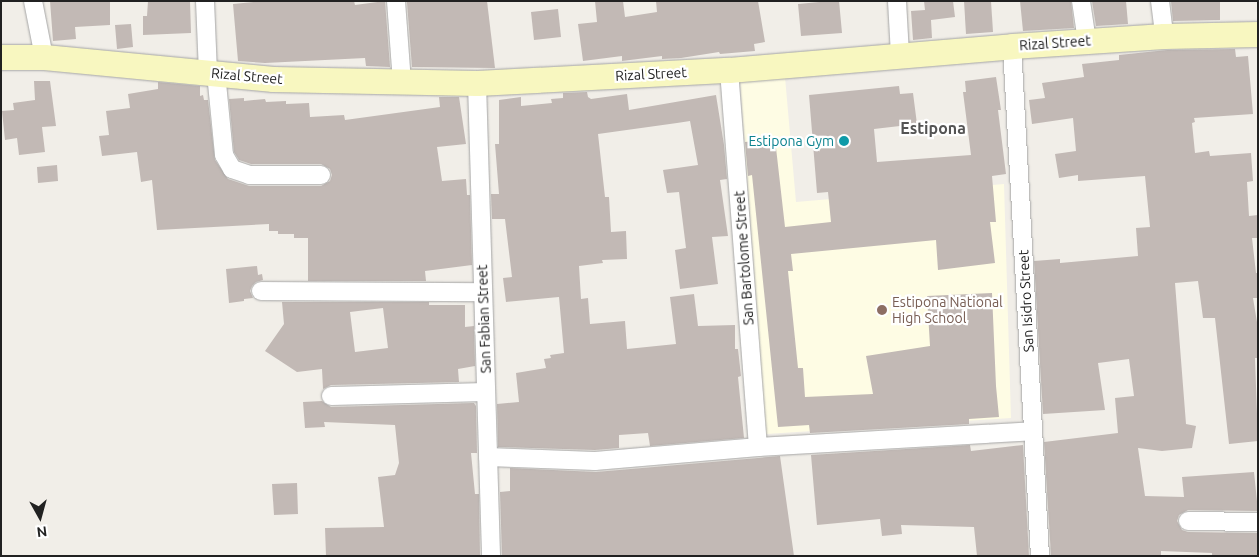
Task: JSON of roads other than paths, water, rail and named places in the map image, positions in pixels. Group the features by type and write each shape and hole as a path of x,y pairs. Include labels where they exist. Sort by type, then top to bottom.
{"main road":[{"name":"Rizal Street","path":"1,57 44,57 273,79 477,83 729,70 1012,46 1164,36 1258,34"}],"street":[{"path":"33,1 44,57"},
{"path":"205,1 212,73 224,155 232,169 249,175 321,175"},
{"path":"396,1 402,82"},
{"path":"896,1 900,55"},
{"path":"1081,1 1087,41"},
{"path":"1160,1 1164,36"},
{"name":"San Isidro Street","path":"1012,46 1040,556"},
{"name":"San Bartolome Street","path":"729,70 758,447"},
{"name":"San Fabian Street","path":"477,83 491,556"},
{"path":"261,291 483,292"},
{"path":"331,396 486,392"},
{"path":"488,457 595,461 758,447 1033,431"},
{"path":"1188,521 1258,522"}],"place":[{"name":"Estipona Gym","path":"844,141"},
{"name":"Estipona National High School","path":"882,310"}],"district":[{"name":"Estipona","path":"933,128"}]}
